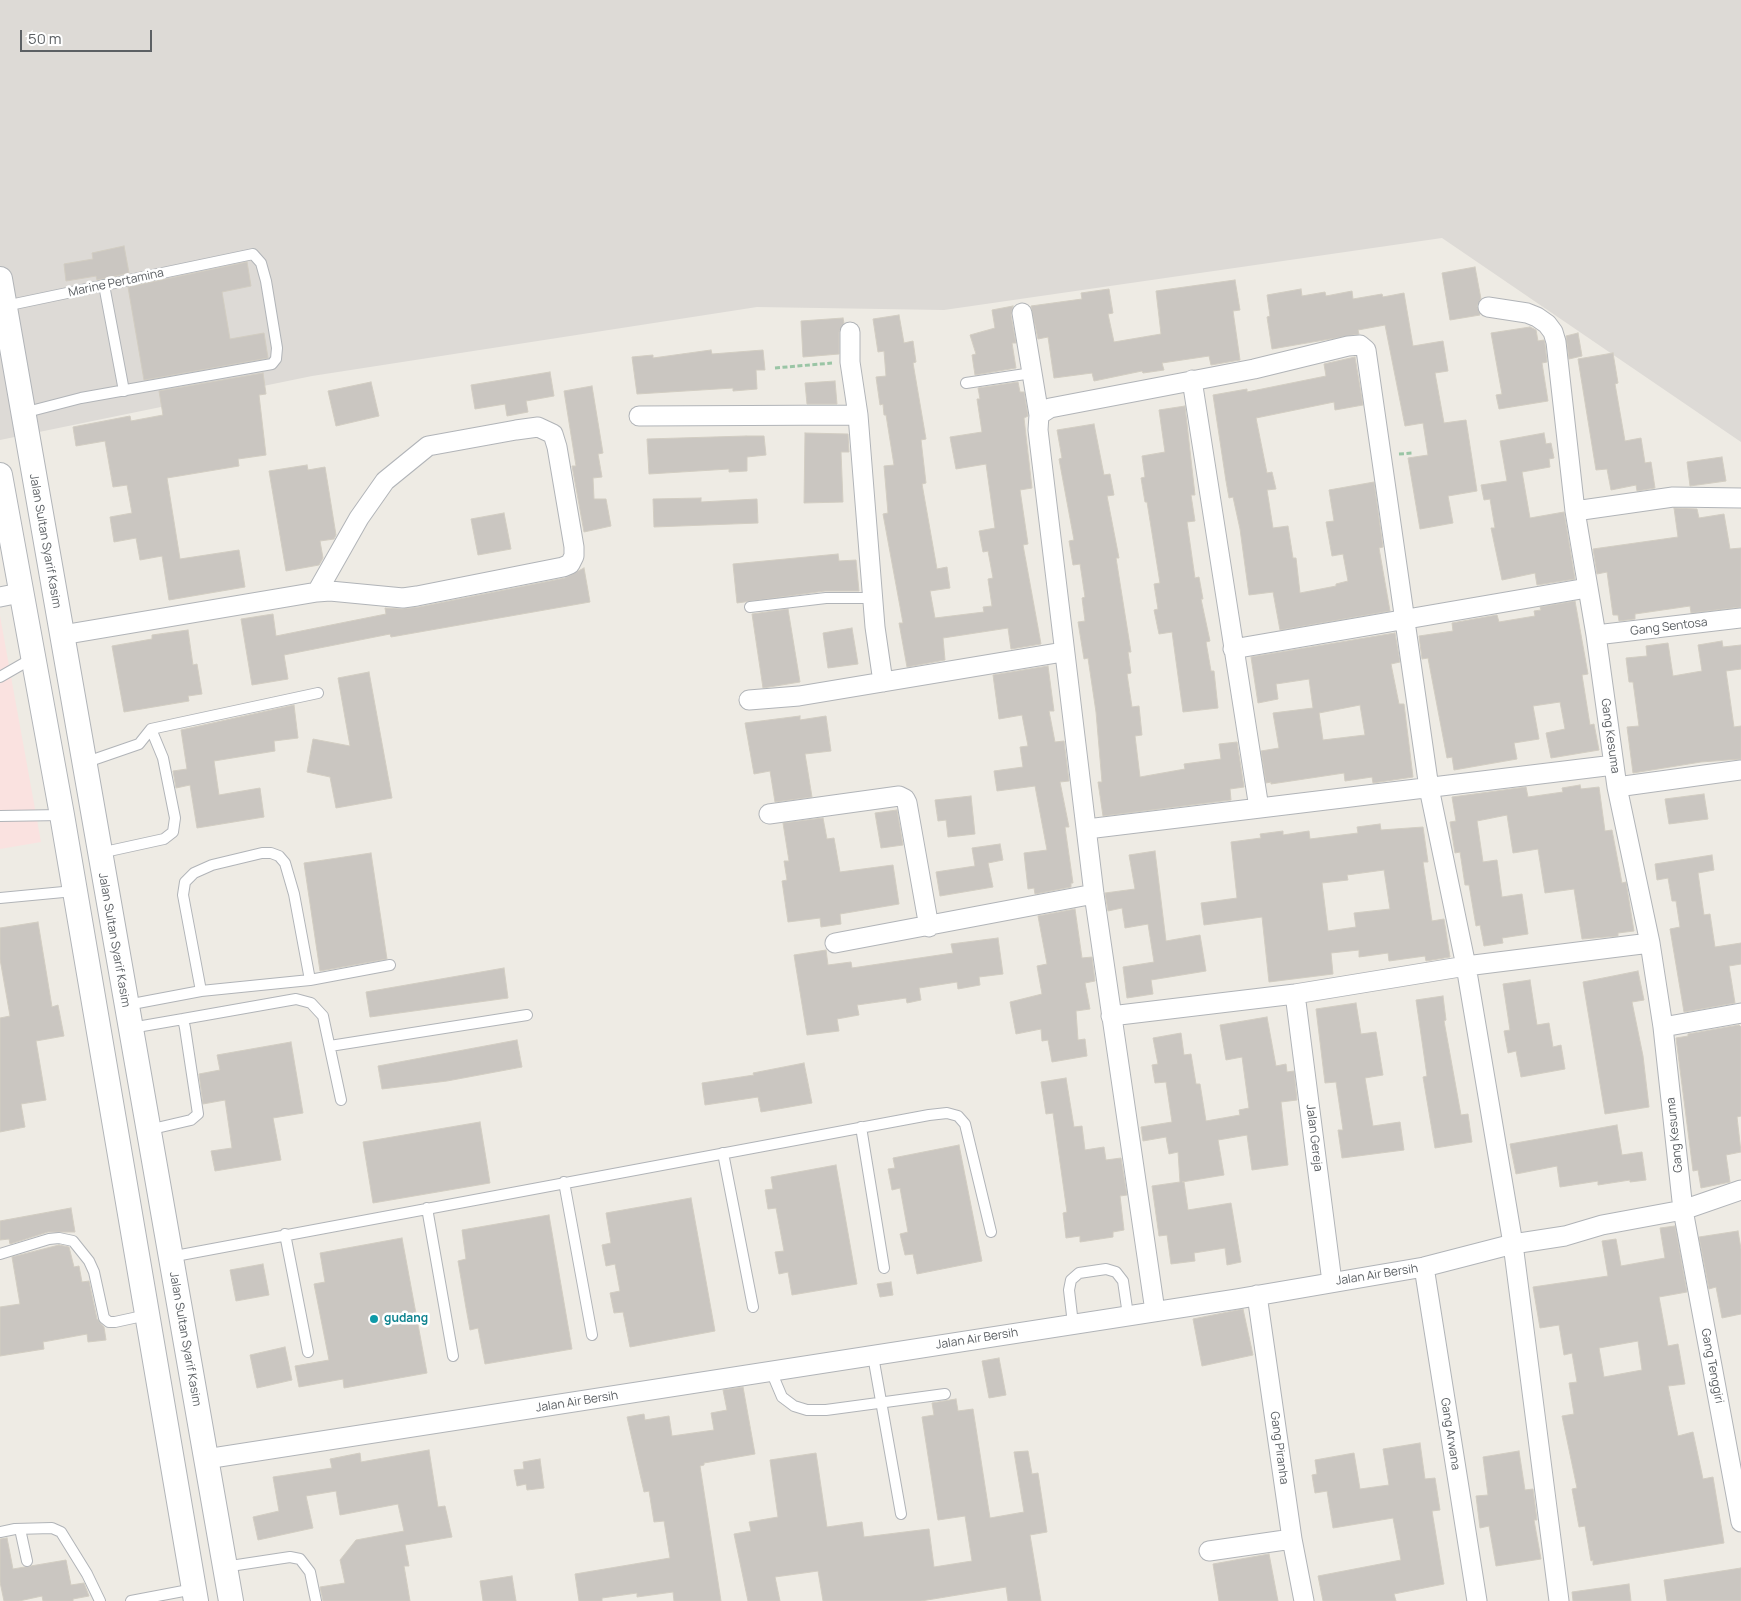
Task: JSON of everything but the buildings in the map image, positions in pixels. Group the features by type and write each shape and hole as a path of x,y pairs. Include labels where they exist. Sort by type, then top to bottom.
{"street":[{"name":"Jalan Sultan Syarif Kasim","path":"0,279 230,1601"},
{"name":"Gang Kesuma","path":"1488,307 1527,313 1547,324 1553,332 1575,511 1596,636 1617,787 1650,943 1663,1027 1683,1210"},
{"path":"1022,313 1039,415 1038,430 1063,652 1094,894 1155,1311"},
{"path":"850,332 850,362 858,415 872,598 883,682"},
{"path":"1039,415 1043,410 1050,408 1254,369 1348,346 1364,347 1368,355 1403,620 1429,788 1466,966 1513,1244 1559,1601"},
{"path":"1192,380 1259,808"},
{"path":"639,416 858,415"},
{"path":"62,635 317,592 330,591 403,598 563,567 570,564 574,556 574,547 558,447 552,434 538,428 530,428 428,446 385,481 359,518 317,592"},
{"path":"0,475 10,595 33,658 62,815 195,1595"},
{"path":"1575,511 1673,497 1741,498"},
{"path":"1233,650 1587,588"},
{"name":"Gang Sentosa","path":"1596,636 1741,618"},
{"path":"749,700 799,696 1063,652"},
{"path":"1087,829 1614,765"},
{"path":"1617,787 1741,770"},
{"path":"769,814 899,796 905,799 908,803 929,927"},
{"path":"835,943 929,927 1094,894"},
{"path":"1111,1016 1295,994 1466,966 1650,943"},
{"name":"Jalan Gereja","path":"1295,994 1332,1282"},
{"path":"1663,1027 1741,1013"},
{"name":"Jalan Air Bersih","path":"206,1459 873,1356 1424,1267 1513,1244 1565,1236 1602,1225 1683,1210 1741,1190"},
{"name":"Gang Tenggiri","path":"1683,1210 1741,1522"},
{"path":"136,1250 168,1250"},
{"name":"Gang Arwana","path":"1424,1267 1477,1601"},
{"name":"Gang Piranha","path":"1257,1295 1292,1538 1304,1601"},
{"path":"1209,1551 1292,1538"}],"lane":[{"name":"Marine Pertamina","path":"5,306 252,254 261,264 277,348 276,359 267,365 124,391"},
{"path":"23,412 124,391 104,285"},
{"path":"966,384 1032,373"},
{"path":"750,607 826,598 872,598"},
{"path":"0,677 33,658"},
{"path":"84,763 139,744 150,729 318,694"},
{"path":"99,853 164,839 173,832 174,818 163,758 150,729"},
{"path":"0,816 62,815"},
{"path":"201,991 183,894 185,882 194,873 212,865 262,853 271,853 279,856 286,863 294,894 310,980"},
{"path":"0,898 74,891"},
{"path":"128,1017 201,991 310,980 390,965"},
{"path":"128,1017 183,1019 296,999 305,1000 317,1007 323,1016 341,1100"},
{"path":"330,1046 527,1016"},
{"path":"147,1130 191,1120 198,1114 183,1019"},
{"path":"168,1250 285,1234 861,1127 947,1113 958,1116 965,1124 990,1232"},
{"path":"861,1127 884,1268"},
{"path":"723,1153 754,1307"},
{"path":"564,1182 592,1335"},
{"path":"427,1208 453,1356"},
{"path":"285,1234 308,1352"},
{"path":"0,1254 49,1239 59,1238 73,1241 89,1261 94,1272 104,1318 108,1322 147,1315"},
{"path":"1073,1324 1069,1290 1071,1280 1079,1273 1106,1269 1116,1272 1123,1281 1128,1315"},
{"path":"873,1356 901,1514"},
{"path":"771,1371 782,1397 800,1408 826,1410 945,1394"},
{"path":"0,1532 52,1528 61,1532 87,1574 100,1601"},
{"path":"20,1529 27,1561"},
{"path":"224,1567 290,1557 300,1559 310,1572 316,1601"},
{"path":"131,1601 195,1595"}],"path":[{"path":"775,368 850,362"}],"shaded area":[{"path":"0,0 1741,0 1741,442 1442,238 944,310 757,307 312,376 0,440"},
{"path":"0,616 41,842 0,849"}],"place":[{"name":"gudang","path":"374,1319"}]}
